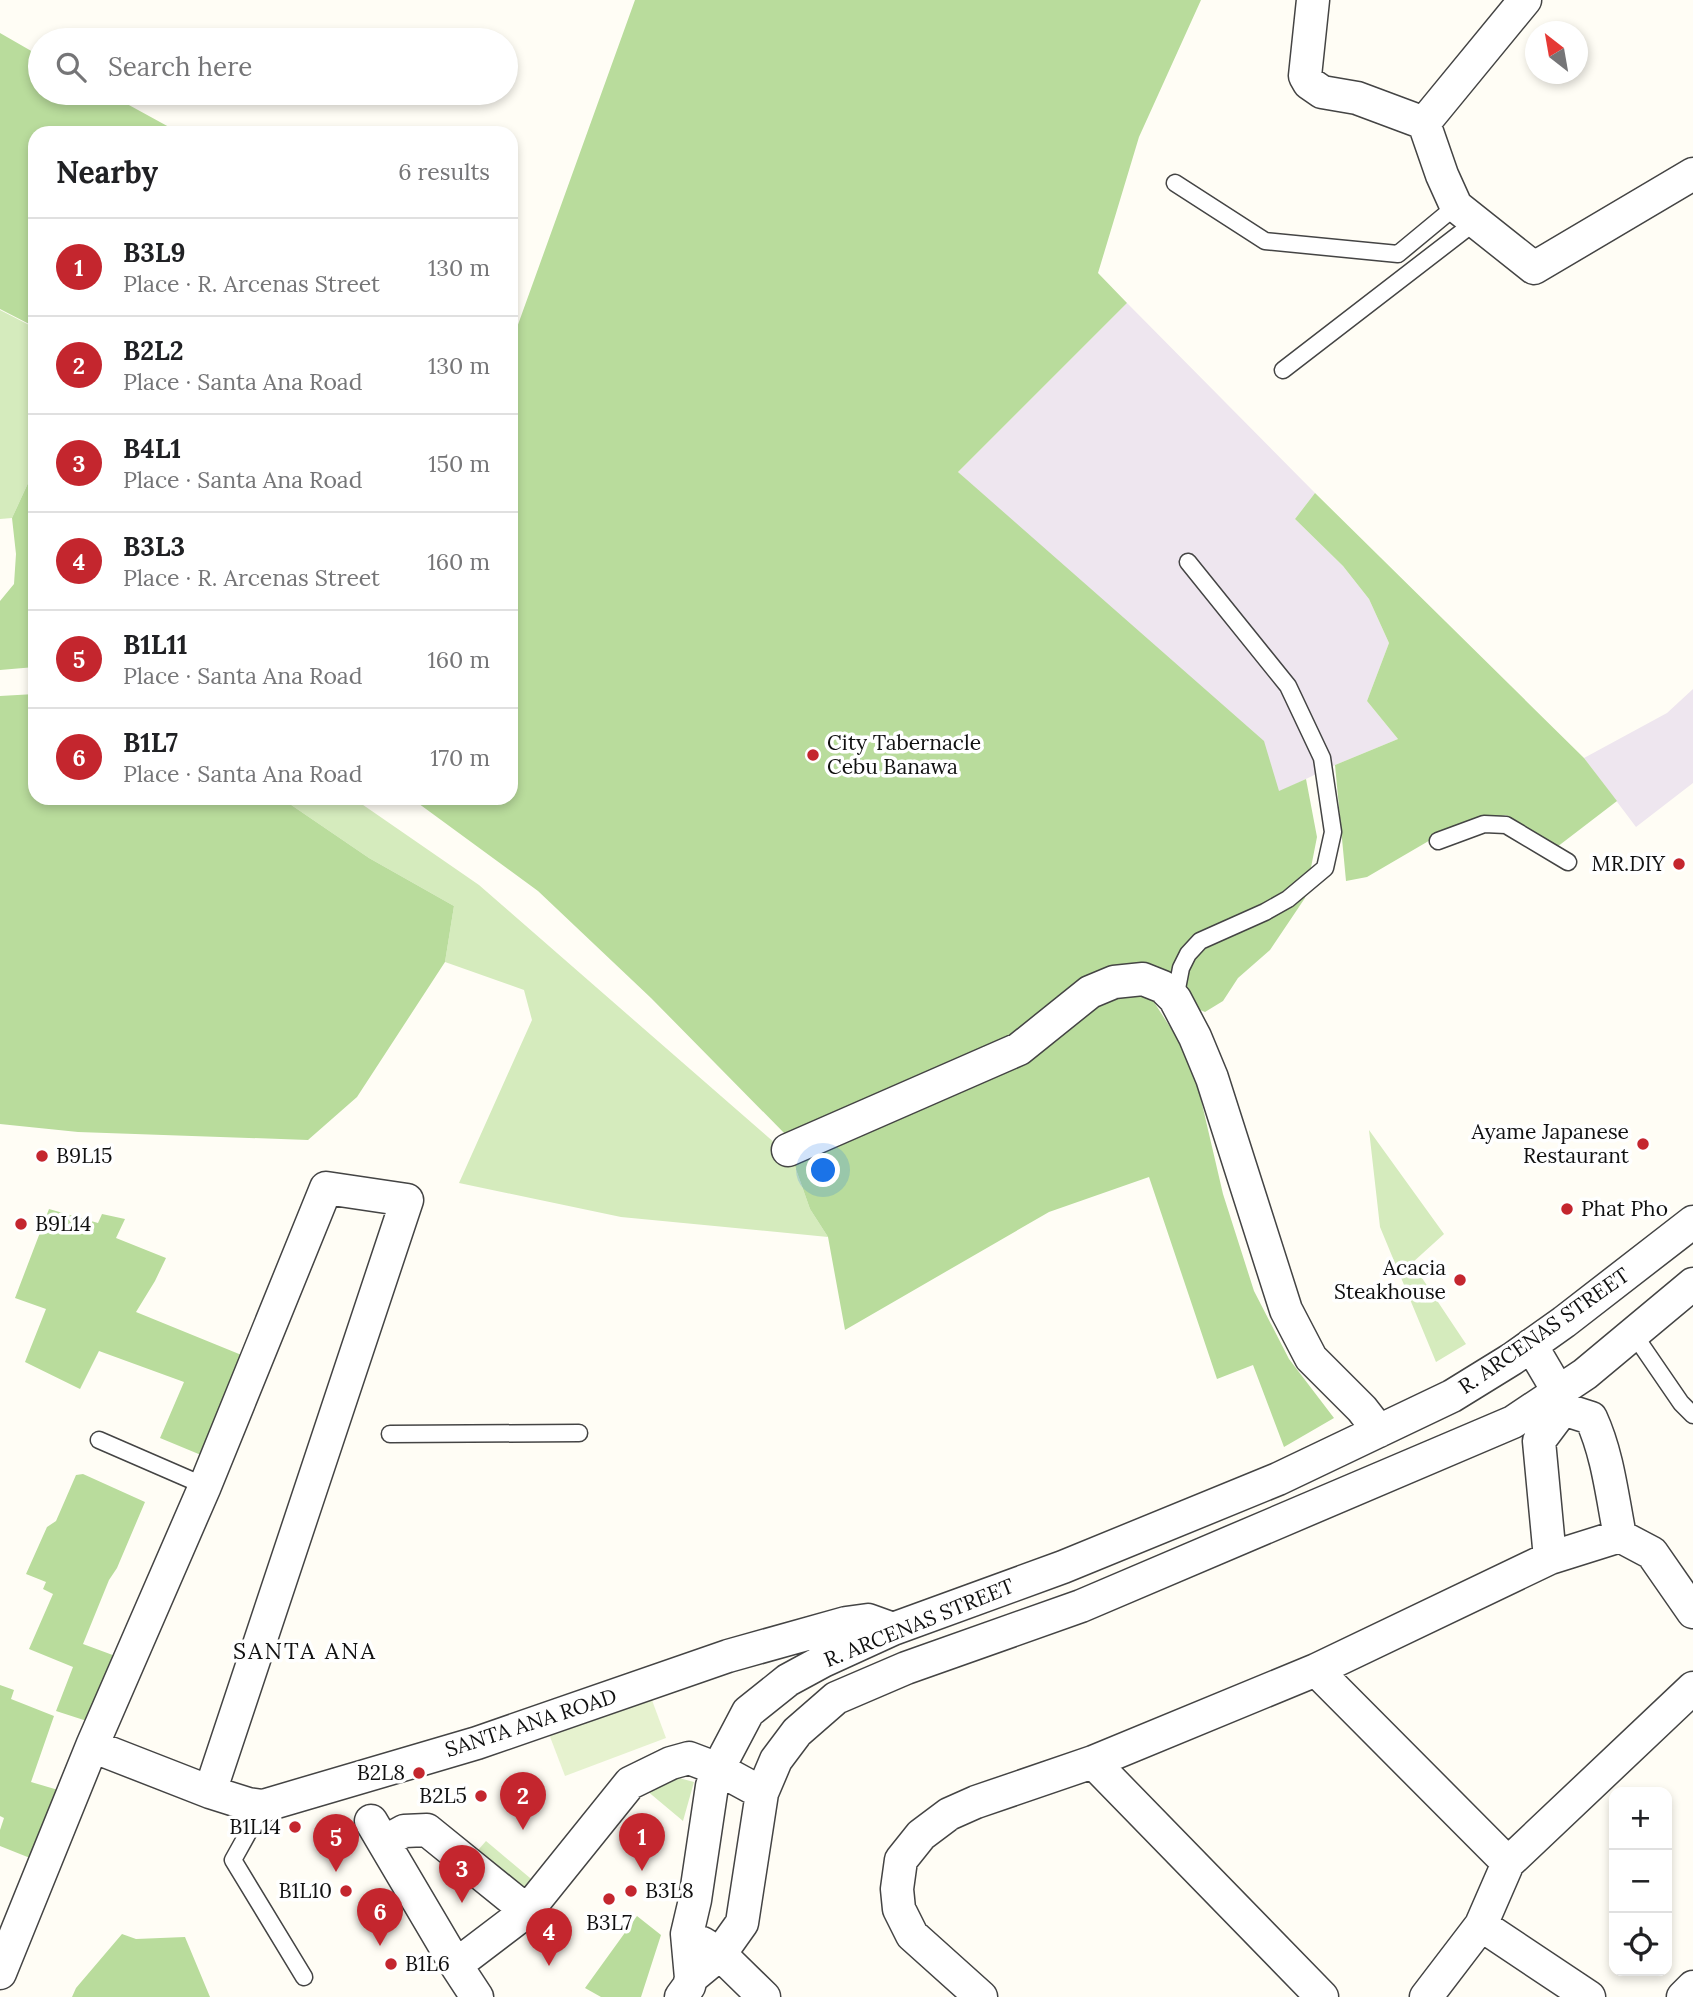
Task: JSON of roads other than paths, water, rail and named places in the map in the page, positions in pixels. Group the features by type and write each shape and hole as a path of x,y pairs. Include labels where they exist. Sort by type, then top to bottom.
{"street":[{"path":"1313,0 1305,76 1310,83 1322,92 1357,98 1424,123"},
{"path":"1424,123 1525,0"},
{"path":"1424,123 1442,175 1466,214 1534,268 1693,174"},
{"path":"788,1150 1019,1049 1090,992 1114,982 1143,979 1163,987 1175,999 1195,1037 1212,1079 1290,1319 1311,1357 1362,1409 1379,1431"},
{"path":"0,1973 7,1939 205,1486 326,1188 407,1200 210,1792"},
{"name":"R. ARCENAS STREET","path":"687,1987 687,1934 695,1900 712,1786 748,1712 788,1680 893,1629 1063,1567 1278,1479 1452,1396 1512,1360 1693,1222"},
{"name":"R. ARCENAS STREET","path":"687,1987 720,1954 742,1923 762,1793 776,1760 797,1732 836,1698 906,1668 1094,1600 1560,1400 1633,1333 1693,1284"},
{"path":"1531,1345 1560,1400 1591,1418 1606,1459 1619,1536"},
{"path":"1550,1558 1539,1441 1560,1400"},
{"path":"981,1997 912,1935 899,1909 897,1889 901,1860 921,1835 949,1814 976,1802 1093,1762 1316,1670 1550,1558 1619,1536 1652,1553 1693,1612"},
{"name":"SANTA ANA ROAD","path":"92,1745 210,1792 263,1806 477,1743 728,1656 846,1623 868,1620 893,1629"},
{"path":"893,1629 906,1668"},
{"path":"1316,1670 1508,1863"},
{"path":"1426,1997 1482,1925 1508,1863 1693,1688"},
{"path":"456,1965 527,1911 630,1783 670,1763 689,1758 718,1769 762,1793"},
{"path":"1093,1762 1322,1997"},
{"path":"477,1997 378,1832 427,1830 527,1911"},
{"path":"1482,1925 1589,1997"},
{"path":"687,1934 720,1954 764,1997"},
{"path":"1683,1997 1693,1987"}],"lane":[{"path":"1175,183 1265,242 1398,254 1466,214"},
{"path":"1283,370 1466,214"},
{"path":"1175,999 1181,968 1199,941 1288,899 1325,868 1333,832 1322,758 1288,686 1188,562"},
{"path":"1438,841 1484,824 1506,825 1568,862"},
{"path":"1633,1333 1681,1403 1693,1415"},
{"path":"390,1434 579,1433"},
{"path":"99,1440 205,1486"},
{"path":"263,1806 233,1860 304,1977"}],"place":[{"name":"City Tabernacle Cebu Banawa","path":"813,755"},
{"name":"MR.DIY","path":"1679,864"},
{"name":"Ayame Japanese Restaurant","path":"1643,1144"},
{"name":"B9L15","path":"42,1156"},
{"name":"Phat Pho","path":"1567,1209"},
{"name":"B9L14","path":"21,1224"},
{"name":"Acacia Steakhouse","path":"1460,1280"},
{"name":"B2L8","path":"419,1773"},
{"name":"B2L5","path":"481,1796"},
{"name":"B1L14","path":"295,1827"},
{"name":"B2L2","path":"523,1830"},
{"name":"B3L9","path":"642,1871"},
{"name":"B1L11","path":"336,1872"},
{"name":"B1L10","path":"346,1891"},
{"name":"B3L8","path":"631,1891"},
{"name":"B3L7","path":"609,1899"},
{"name":"B4L1","path":"462,1903"},
{"name":"B1L7","path":"380,1946"},
{"name":"B1L6","path":"391,1964"},
{"name":"B3L3","path":"549,1966"}],"district":[{"name":"SANTA ANA","path":"305,1651"}]}
